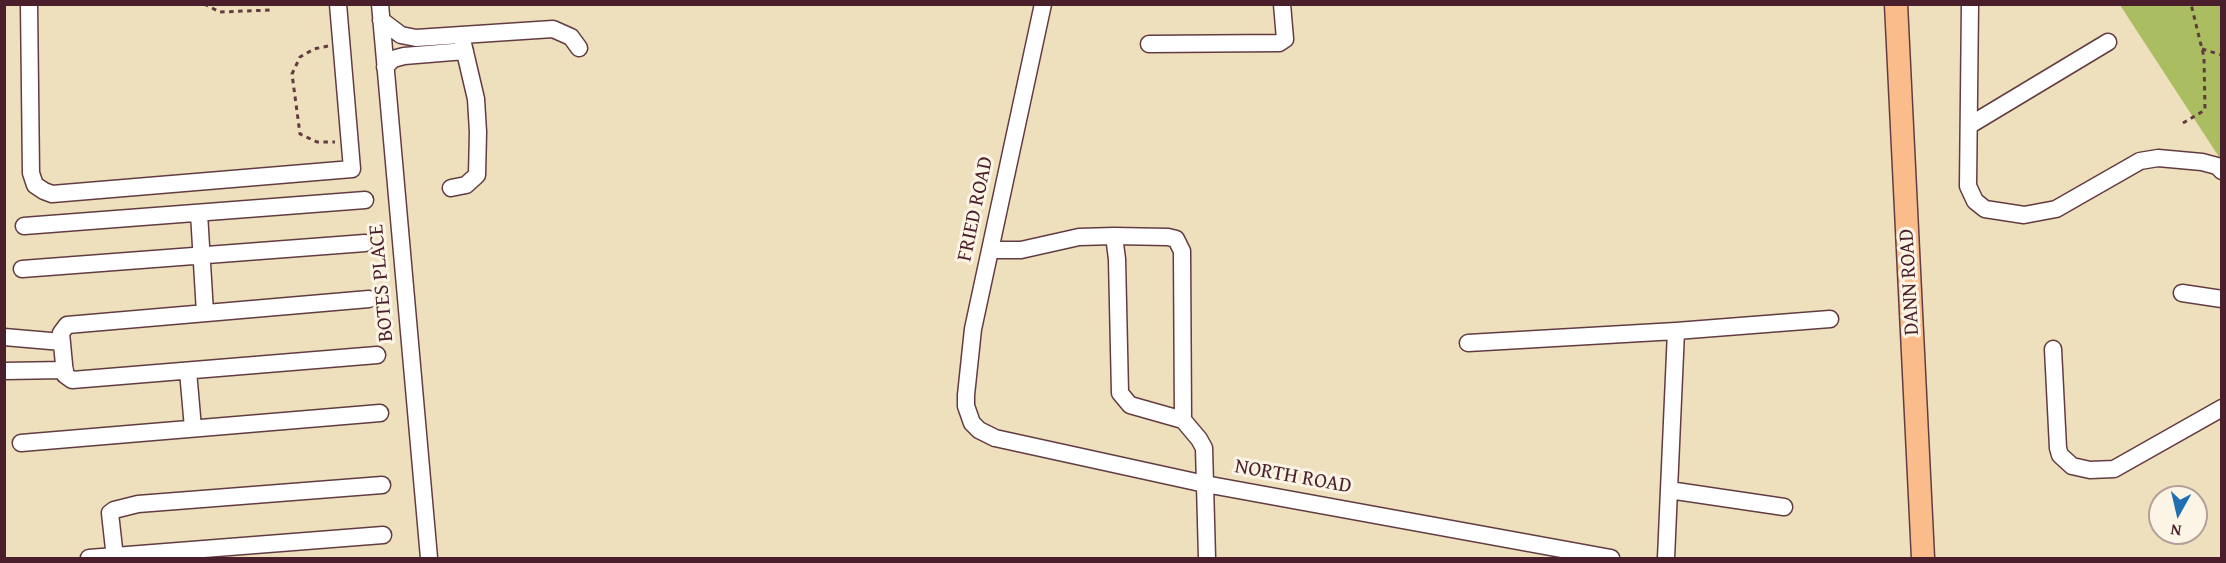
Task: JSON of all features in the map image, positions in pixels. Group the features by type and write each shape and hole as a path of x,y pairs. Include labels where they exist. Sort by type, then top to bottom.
{"main road":[{"name":"DANN ROAD","path":"1896,4 1923,558"}],"street":[{"path":"29,4 31,173 35,184 44,192 52,194 352,169 338,4"},
{"name":"FRIED ROAD","path":"972,423 966,406 966,377 973,329 1043,4"},
{"path":"1149,44 1279,43 1285,39 1282,4"},
{"path":"1970,4 1968,186 1975,201 1985,209 2024,215 2056,208 2140,161 2158,158 2202,162 2217,166 2222,171"},
{"path":"380,12 401,35 463,43"},
{"name":"BOTES PLACE","path":"380,12 429,558"},
{"path":"385,67 393,59 404,56 463,43 553,29 571,37 579,48"},
{"path":"1970,125 2108,42"},
{"path":"451,188 466,185 477,175 476,99 463,43"},
{"path":"24,226 365,200"},
{"path":"199,213 205,313"},
{"path":"1114,236 1117,259 1120,393 1130,405 1183,420 1204,448 1207,558"},
{"path":"990,250 1020,250 1079,237 1168,237 1176,239 1182,251 1183,420"},
{"path":"22,269 365,243"},
{"path":"2182,293 2222,299"},
{"path":"369,299 67,325 62,331 64,370 65,375 72,380 377,356"},
{"path":"1468,343 1830,319"},
{"path":"1666,558 1676,331"},
{"path":"4,338 62,342"},
{"path":"2053,349 2058,448 2060,455 2072,466 2090,470 2114,469 2222,408"},
{"path":"4,371 64,370"},
{"path":"188,371 193,428"},
{"path":"21,442 380,413"},
{"name":"NORTH ROAD","path":"972,423 979,430 995,438 1205,484 1611,558"},
{"path":"115,557 110,513 114,510 138,504 382,485"},
{"path":"1669,490 1784,507"},
{"path":"88,558 383,535"}],"path":[{"path":"204,4 220,12 271,10"},
{"path":"2183,123 2205,110 2202,49 2191,4"},
{"path":"341,43 314,49 300,57 292,74 300,134 317,142 350,142"},
{"path":"2202,49 2222,55"}],"green space":[{"path":"2120,5 2221,5 2221,160"}]}
